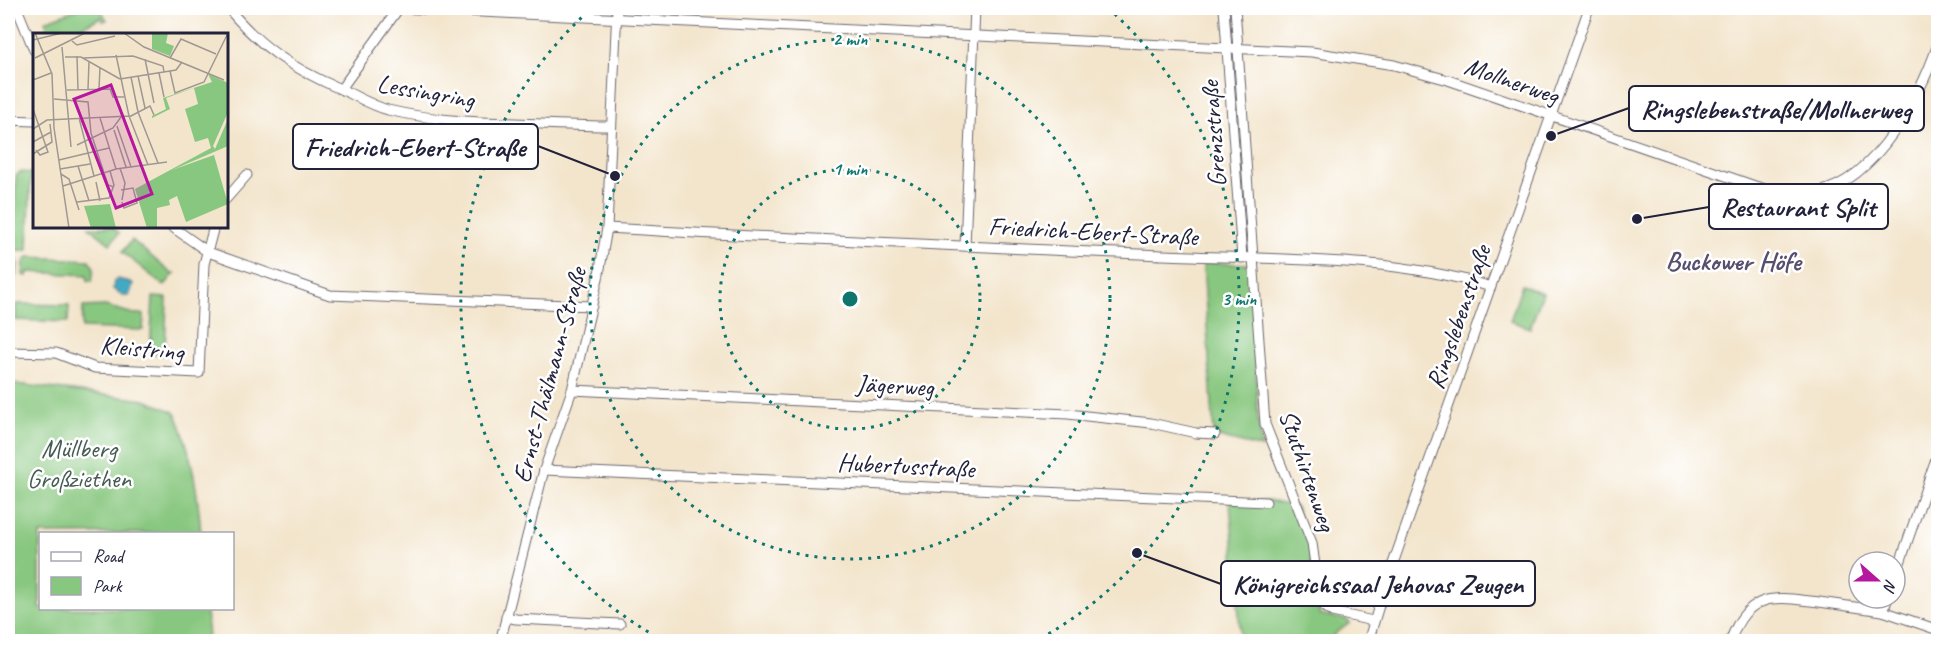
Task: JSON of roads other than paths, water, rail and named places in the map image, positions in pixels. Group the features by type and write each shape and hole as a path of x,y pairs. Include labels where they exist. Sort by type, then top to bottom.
{"street":[{"path":"17,8 33,48"},
{"name":"Lessingring","path":"228,8 267,47 290,65 360,100 388,110 449,121 611,126"},
{"name":"Mollnerweg","path":"340,89 399,8 1312,52 1394,65 1448,80 1755,186 1787,193 1818,192 1846,181 1859,171 1879,149 1911,103 1938,44"},
{"name":"Ernst-Thälmann-Straße","path":"500,642 544,470 572,390 592,306 607,228 616,8"},
{"path":"965,246 975,8"},
{"name":"Grenzstraße","path":"1224,8 1242,258"},
{"name":"Stuthirtenweg","path":"1235,8 1265,424 1312,543 1319,594 1324,606 1332,612 1373,621"},
{"name":"Ringslebenstraße","path":"1368,642 1373,621 1589,8"},
{"path":"8,120 33,121"},
{"path":"228,197 247,175"},
{"path":"174,228 208,252 330,295 592,306"},
{"name":"Kleistring","path":"8,352 56,353 95,368 199,373 201,370 203,273 214,228"},
{"name":"Friedrich-Ebert-Straße","path":"607,228 965,246 1254,257 1420,270 1491,287"},
{"name":"Jägerweg","path":"572,390 1068,414 1151,423 1196,433 1215,434"},
{"path":"1904,550 1938,453"},
{"name":"Hubertusstraße","path":"544,470 1266,501"},
{"path":"1730,642 1745,612 1772,598 1847,606"},
{"path":"1883,610 1938,630"},
{"path":"507,617 620,624"}],"water":[{"path":"117,279 133,285 129,296 123,296 113,289 114,281"}],"place":[{"name":"Ringslebenstraße/Mollnerweg","path":"1551,136"},
{"name":"Friedrich-Ebert-Straße","path":"615,176"},
{"name":"Restaurant Split","path":"1637,219"},
{"name":"Königreichssaal Jehovas Zeugen","path":"1137,553"}],"district":[{"name":"Buckower Höfe","path":"1733,261"}],"park label":[{"name":"Müllberg Großziethen","path":"79,463"}]}
